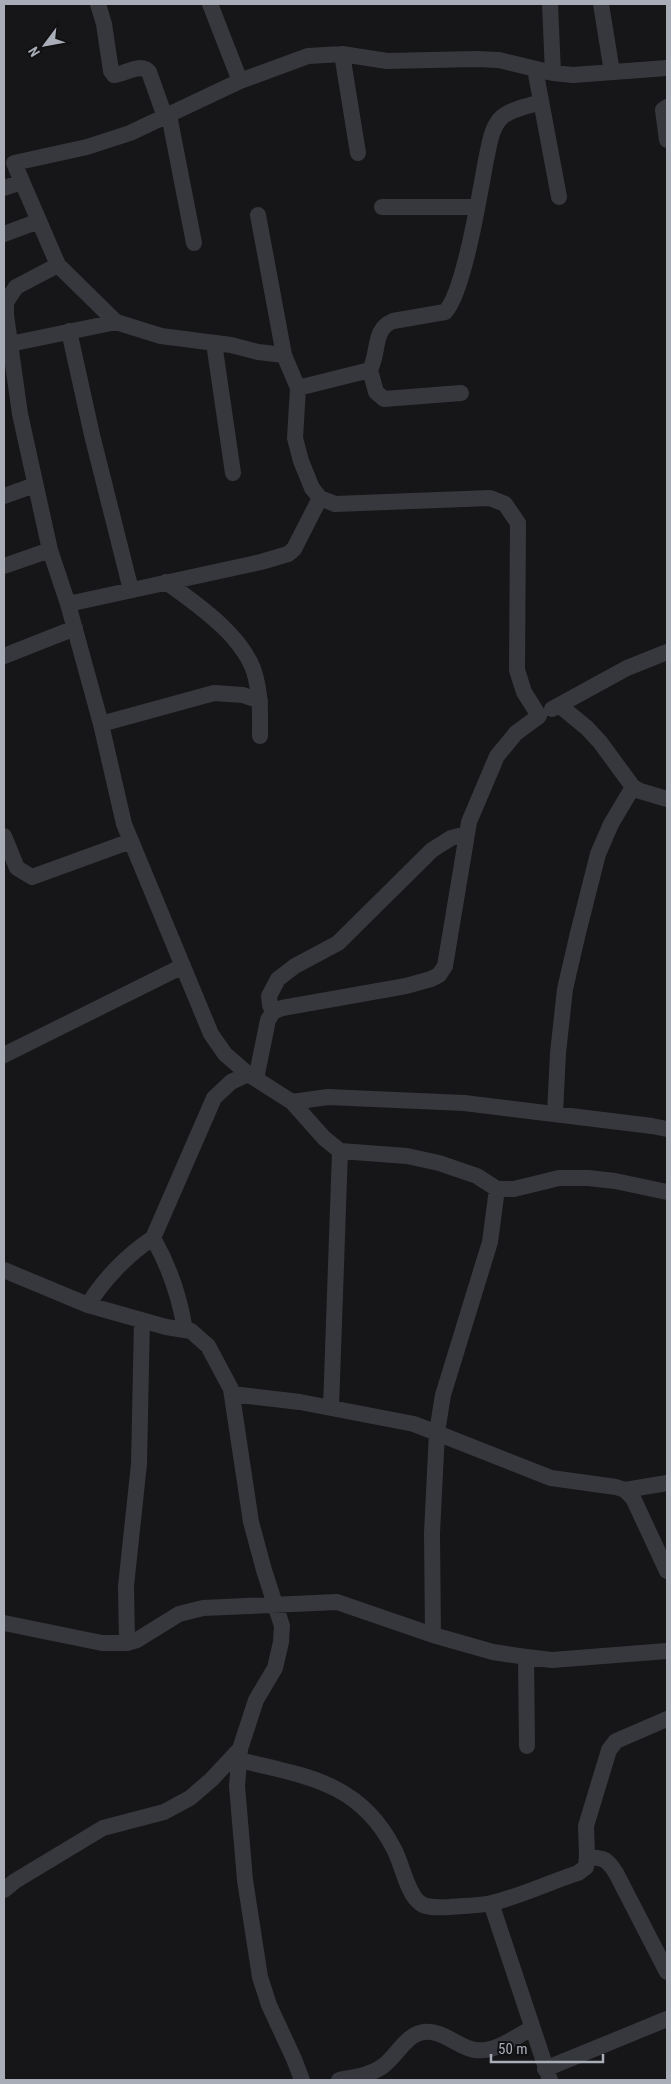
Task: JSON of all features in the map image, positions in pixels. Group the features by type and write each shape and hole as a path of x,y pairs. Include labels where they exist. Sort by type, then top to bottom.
{"street":[{"path":"98,4 104,24 111,71 114,75 140,67 146,68 150,72 167,116 194,243"},
{"path":"210,4 240,81"},
{"path":"550,4 553,73"},
{"path":"601,4 612,72"},
{"path":"342,54 358,153"},
{"path":"284,355 162,336 116,322 58,265 22,182 9,161 87,147 130,133 240,81 308,56 342,54 387,61 499,60 553,73 572,75 667,68"},
{"path":"535,69 559,197"},
{"path":"461,393 384,400 376,392 370,370 374,362 380,329 393,321 445,312 451,307 462,276 488,150 498,121 504,115 541,102"},
{"path":"667,107 663,110 667,140"},
{"path":"4,188 22,182"},
{"path":"382,207 476,206"},
{"path":"258,215 284,355 298,388 294,438 312,488 320,498 336,504 490,498 505,504 518,523 517,670 524,692 538,716"},
{"path":"4,234 39,221"},
{"path":"58,265 16,287 6,302 6,315 20,414 50,550 68,604 101,724 124,824 211,1034 225,1054 252,1077 292,1102 324,1138 340,1151 407,1156 439,1163 478,1176 497,1189 514,1189 559,1178 588,1178 615,1181 667,1192"},
{"path":"10,344 116,322"},
{"path":"69,332 92,435 131,590"},
{"path":"214,343 232,473"},
{"path":"298,388 370,370"},
{"path":"4,496 36,485"},
{"path":"68,604 261,562 288,554 294,549 320,498"},
{"path":"4,566 50,550"},
{"path":"166,582 201,607 239,645 252,665 260,701 260,736"},
{"path":"4,656 75,628"},
{"path":"252,1077 268,1020 273,1012 282,1008 406,986 439,975 448,957 468,822 497,756 516,732 538,716 627,668 667,652"},
{"path":"101,724 214,693 243,695 260,701"},
{"path":"559,705 600,742 633,787 667,799"},
{"path":"555,1113 558,1053 565,989 578,933 598,854 611,824 633,787"},
{"path":"273,1012 269,996 278,979 295,966 338,944 432,850 451,838 467,834"},
{"path":"4,836 17,868 32,877 131,840"},
{"path":"4,1055 183,966"},
{"path":"88,1305 98,1289 141,1245 153,1238 214,1098 231,1082 252,1077"},
{"path":"292,1102 328,1097 464,1103 555,1113 667,1129"},
{"path":"331,1408 340,1151"},
{"path":"433,1635 432,1533 437,1432 443,1395 490,1242 497,1189"},
{"path":"153,1238 161,1252 182,1310 186,1330"},
{"path":"4,1270 88,1305 191,1331 208,1346 221,1368 232,1394 251,1522 282,1626 281,1642 275,1668 256,1700 240,1754 237,1786 245,1880 260,1977 269,2005 294,2058 302,2080"},
{"path":"127,1643 126,1586 139,1464 142,1320"},
{"path":"232,1394 300,1402 414,1424 551,1478 616,1487 625,1490 633,1498 667,1571"},
{"path":"625,1490 667,1483"},
{"path":"4,1623 102,1643 127,1643 137,1640 179,1614 191,1610 337,1602 433,1635 493,1652 526,1657 552,1660 667,1651"},
{"path":"526,1657 527,1746"},
{"path":"240,1754 326,1783 345,1792 363,1806 380,1823 395,1850 413,1896 420,1904 434,1908 491,1903 578,1872 586,1867 586,1826 609,1750 616,1742 667,1719"},
{"path":"4,1890 15,1881 103,1828 164,1812 190,1798 240,1754"},
{"path":"587,1857 602,1858 608,1861 667,1972"},
{"path":"491,1903 548,2075 667,2019"},
{"path":"339,2080 372,2072 384,2065 412,2036 424,2032 438,2033 474,2050 492,2049 532,2028"}]}
